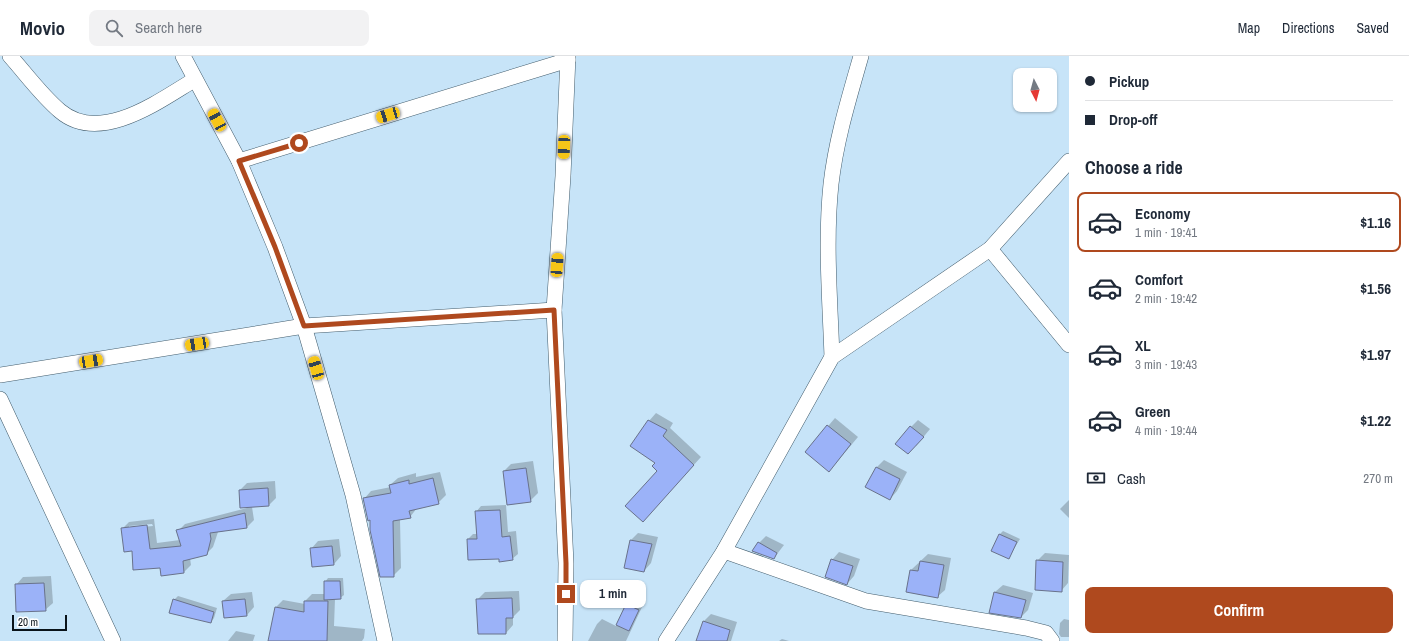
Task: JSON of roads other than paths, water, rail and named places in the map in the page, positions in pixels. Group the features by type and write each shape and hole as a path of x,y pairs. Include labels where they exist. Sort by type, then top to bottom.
{"street":[{"path":"10,56 60,112 76,120 88,122 115,121 139,113 194,80"},
{"path":"182,56 239,161 275,247 304,326 353,495 385,641"},
{"path":"832,357 829,238 831,184 841,125 861,56"},
{"path":"239,161 568,58 563,176 554,310 566,563 565,641"},
{"path":"666,641 724,551 832,357 990,249 1069,161"},
{"path":"990,249 1069,345"},
{"path":"0,376 304,326 554,310"},
{"path":"0,399 114,641"},
{"path":"724,551 866,601 1026,628 1046,633 1052,641"}]}
